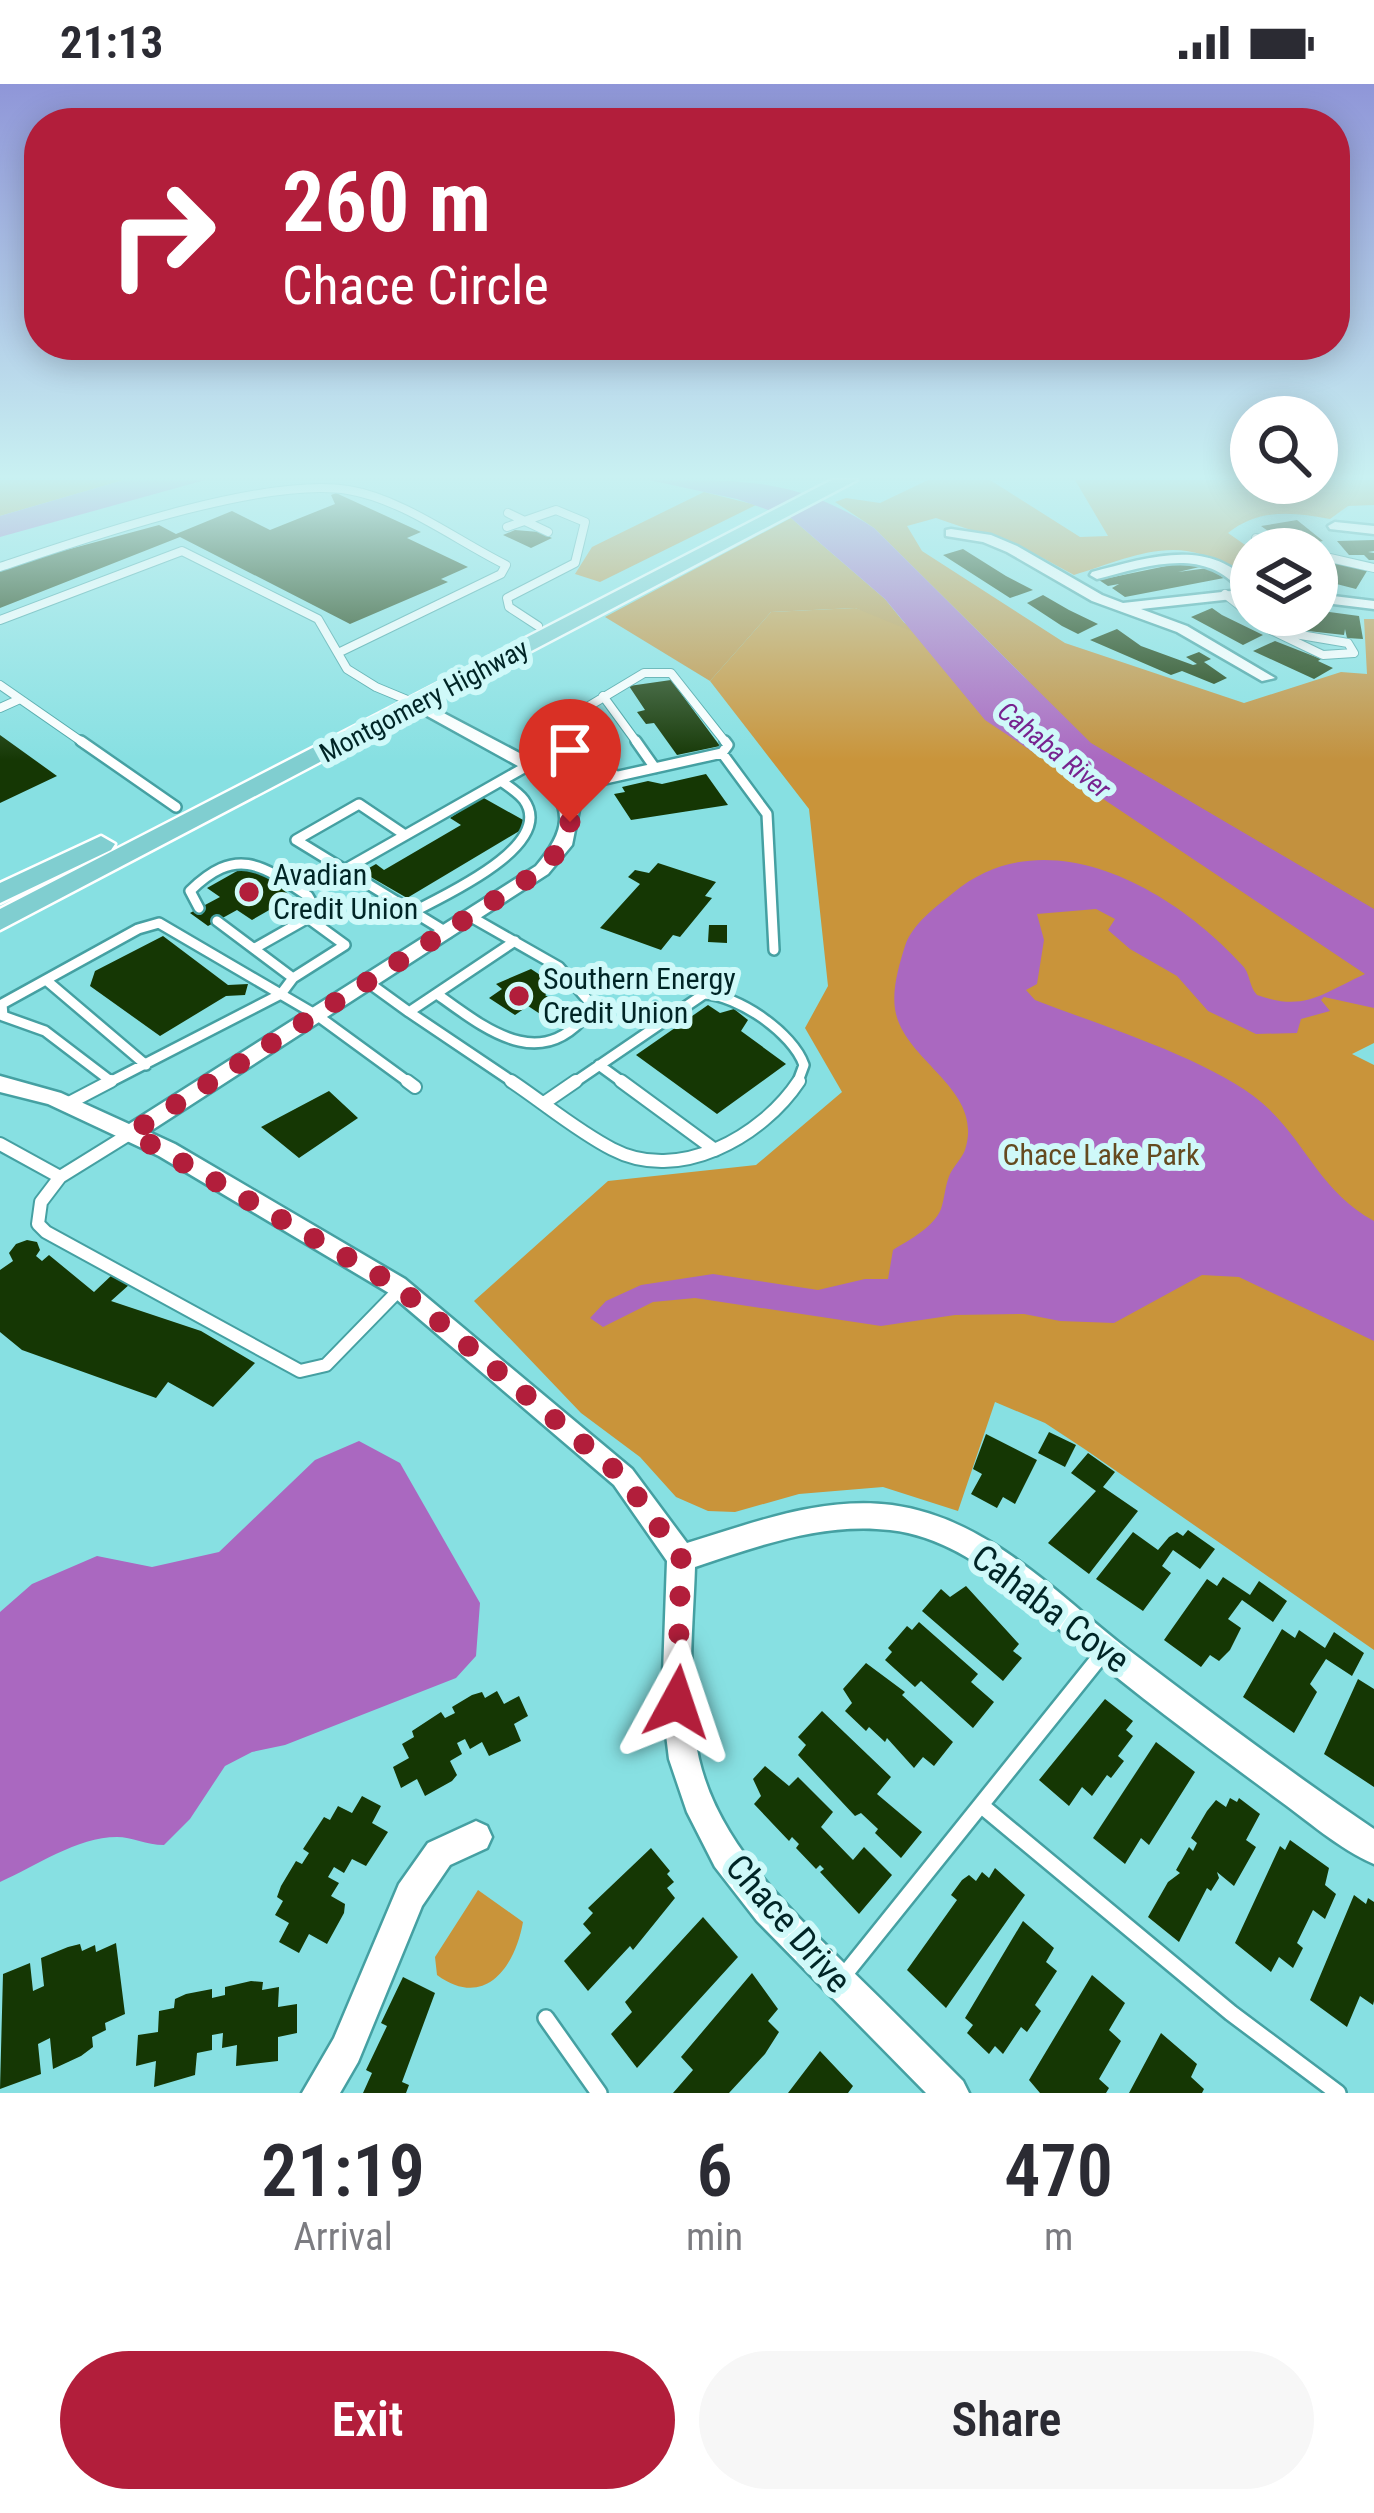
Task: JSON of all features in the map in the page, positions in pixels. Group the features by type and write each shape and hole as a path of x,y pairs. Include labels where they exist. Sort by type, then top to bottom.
{"main road":[{"name":"Montgomery Highway","path":"0,921 538,626 653,574"},
{"name":"Montgomery Highway","path":"0,894 408,700 654,574"}],"street":[{"path":"1055,574 1120,608 1182,629 1267,678"},
{"path":"1097,575 1102,574"},
{"path":"1120,608 1230,594"},
{"path":"1338,601 1374,605"},
{"path":"1178,603 1172,615 1182,629"},
{"path":"131,1133 473,918 542,870 563,845 570,810 560,789 529,765 408,700"},
{"path":"0,1084 67,1104 167,1150 400,1289 623,1477 681,1558"},
{"name":"Cahaba Cove","path":"681,1558 798,1522 866,1515 897,1518 976,1546 1106,1650 1374,1848"},
{"name":"Chace Drive","path":"681,1558 677,1702 684,1759 698,1801 726,1856 769,1910 951,2093"},
{"path":"320,2093 346,2050 410,1895 439,1855 476,1837"}],"lane":[{"path":"0,620 122,574"},
{"path":"228,574 318,619 331,632 352,671 408,700"},
{"path":"338,652 501,574"},
{"path":"538,626 516,613 507,598 553,574"},
{"path":"1225,594 1230,598"},
{"path":"1267,629 1334,638 1348,643 1354,653 1330,658 1267,629"},
{"path":"560,789 722,753 728,745 671,673 649,671 554,727 616,776"},
{"path":"0,686 176,807"},
{"path":"603,696 655,768"},
{"path":"0,708 20,699"},
{"path":"722,753 767,814 774,950"},
{"path":"344,870 529,765"},
{"path":"411,913 521,845 532,822 531,810 522,794 501,781"},
{"path":"406,835 359,804 296,840 448,934"},
{"path":"200,908 190,891 201,879 245,861 262,865 308,896 312,903 308,918 255,948"},
{"path":"67,1104 280,994 292,978 345,945 308,918"},
{"path":"437,994 508,1041 558,1035 583,1021 593,1006 582,986 473,918"},
{"path":"217,921 292,978"},
{"path":"108,1079 45,1031 3,1016 2,1004 138,929 159,923 318,1016 415,1087"},
{"path":"409,1012 515,941"},
{"path":"46,980 146,1065"},
{"path":"369,983 409,1012 615,1151 642,1159 682,1158 715,1150 800,1087 802,1060 789,1039 721,994 704,994 544,1103"},
{"path":"599,1065 715,1150"},
{"path":"131,1133 60,1177 41,1202 38,1224 46,1232 300,1371 326,1365 400,1289"},
{"path":"0,1144 60,1177"},
{"path":"839,1982 1106,1650"},
{"path":"982,1806 1231,2013 1338,2093"},
{"path":"546,2018 599,2093"}],"green space":[{"name":"Chace Lake Park","path":"855,608 963,641 1374,887 1374,1043 1352,1054 1374,1065 1374,1650 1045,1423 995,1402 958,1511 883,1487 799,1494 735,1512 708,1511 676,1497 640,1457 581,1413 474,1301 608,1181 756,1165 842,1092 805,1028 828,986 809,809 710,681 771,612"},
{"path":"478,1890 523,1922 505,1968 483,1985 470,1988 437,1975 435,1957"}],"shaded area":[{"path":"575,574 617,574 600,582"},
{"path":"686,574 856,574 911,631 855,608 771,612 710,681 605,617"},
{"path":"920,574 957,574 1065,643 1244,703 1341,672 1367,674 1364,619 1374,619 1374,909 1091,743"}],"water":[{"name":"Cahaba River","path":"856,574 920,574 1091,743 1374,909 1374,1008 1324,997 1321,1000 1330,1011 1301,1019 1297,1033 1256,1034 1208,1011 1177,976 1130,949 1108,930 1115,919 1096,909 1037,914 1044,940 1037,984 1026,990 1035,1000 1213,1071 1276,1117 1339,1195 1374,1221 1374,1341 1239,1277 1202,1275 1114,1323 1024,1314 955,1315 881,1326 695,1298 653,1302 603,1327 590,1318 606,1301 641,1285 713,1274 818,1290 888,1279 893,1250 938,1216 950,1174 965,1150 968,1128 954,1092 901,1028 894,1001 898,969 908,938 919,923 953,893 989,871 1027,861 1066,862 1106,871 1144,888 1213,936 1244,968 1257,995 1274,1000 1312,998 1365,974 985,720 885,599"},
{"path":"359,1441 400,1463 480,1603 476,1656 456,1678 225,1766 190,1819 164,1845 102,1838 72,1847 0,1882 0,1612 32,1584 97,1556 152,1567 219,1552 315,1460"}],"building":[{"path":"0,574 87,574 0,608"},
{"path":"252,574 453,574 441,579 448,582 350,624"},
{"path":"972,574 1002,574 1033,590 1010,598"},
{"path":"1129,574 1217,574 1224,578 1125,597 1112,588 1119,584 1108,586 1099,580"},
{"path":"1338,574 1365,574 1356,589 1338,584"},
{"path":"1043,595 1098,624 1078,634 1062,626 1027,603"},
{"path":"1212,608 1230,619 1230,636 1261,636 1243,645 1191,617"},
{"path":"1338,613 1359,616 1363,639 1347,638 1345,629 1344,635 1338,634"},
{"path":"1117,629 1141,646 1193,665 1197,664 1186,657 1199,652 1211,659 1204,662 1227,678 1214,684 1182,671 1171,675 1090,640"},
{"path":"1275,641 1333,668 1314,679 1253,651"},
{"path":"671,680 720,746 677,755 654,723 646,724 637,712 645,710 629,686"},
{"path":"0,735 57,776 0,803"},
{"path":"706,774 728,805 631,820 614,794 625,792 622,787 648,781 662,784"},
{"path":"482,797 525,821 521,830 407,898 362,872 376,864 384,870 461,825 450,818"},
{"path":"658,863 716,882 705,896 712,898 680,937 673,935 661,950 600,928 640,884 628,877 635,870 649,873"},
{"name":"Avadian Credit Union","path":"246,866 256,868 292,897 252,920 237,910 208,926 190,913 220,897 207,888"},
{"path":"709,925 727,925 727,943 708,942"},
{"path":"163,936 228,985 248,984 245,995 226,996 160,1036 90,986 95,971"},
{"name":"Southern Energy Credit Union","path":"531,969 557,986 545,995 576,1015 560,1027 528,1006 515,1015 489,998 502,989 496,984"},
{"path":"708,1005 720,1013 734,1009 748,1020 741,1031 786,1064 717,1114 636,1055"},
{"path":"329,1091 358,1118 299,1158 261,1127"},
{"path":"37,1242 36,1256 42,1261 49,1255 94,1292 113,1274 130,1284 111,1301 201,1331 255,1363 213,1407 168,1382 156,1398 22,1350 0,1332 0,1270 13,1261 9,1253 16,1244"},
{"path":"1049,1432 1076,1445 1065,1467 1038,1453"},
{"path":"986,1434 1037,1460 1015,1504 1003,1497 997,1508 971,1494 982,1474 973,1469"},
{"path":"1088,1453 1115,1472 1103,1487 1138,1511 1089,1574 1048,1543 1096,1491 1071,1473"},
{"path":"1188,1530 1215,1549 1200,1569 1173,1550 1162,1566 1171,1573 1143,1611 1096,1579 1133,1532 1158,1550 1169,1537 1177,1532 1183,1536"},
{"path":"1223,1577 1250,1595 1259,1581 1287,1601 1273,1622 1242,1600 1228,1619 1241,1628 1230,1650 1219,1661 1210,1655 1201,1667 1164,1640 1207,1579 1217,1586"},
{"path":"966,1586 1019,1644 1013,1651 1022,1658 1003,1681 922,1611 941,1589 950,1597"},
{"path":"919,1622 978,1674 971,1682 994,1702 973,1728 921,1681 915,1687 885,1660 892,1652 888,1648 907,1626 912,1630"},
{"path":"1282,1629 1295,1638 1299,1630 1325,1648 1334,1632 1364,1653 1352,1676 1326,1659 1310,1684 1317,1692 1294,1733 1243,1697"},
{"path":"866,1663 905,1692 902,1695 953,1742 934,1766 923,1757 914,1768 887,1738 885,1742 869,1727 866,1731 845,1711 852,1703 843,1689"},
{"path":"1358,1679 1374,1689 1374,1787 1324,1754"},
{"path":"497,1691 504,1704 519,1696 528,1716 514,1724 521,1741 489,1756 482,1742 470,1749 465,1739 457,1743 462,1754 450,1761 457,1775 452,1781 425,1796 417,1779 401,1788 393,1767 409,1758 402,1744 414,1737 412,1731 441,1712 445,1718 455,1713 452,1707 472,1695 482,1692 485,1698"},
{"path":"1105,1699 1133,1721 1126,1730 1133,1736 1118,1756 1124,1761 1111,1778 1107,1775 1092,1796 1082,1787 1069,1806 1039,1780"},
{"path":"822,1711 891,1777 877,1794 922,1832 901,1858 875,1833 878,1829 861,1813 855,1816 798,1755 806,1745 798,1737"},
{"path":"1156,1742 1195,1772 1149,1845 1141,1838 1125,1864 1093,1838"},
{"path":"765,1766 789,1786 798,1777 833,1812 821,1827 853,1860 864,1847 892,1875 859,1914 820,1872 824,1869 820,1865 816,1869 796,1848 799,1844 792,1837 789,1841 754,1804 761,1796 753,1779"},
{"path":"362,1796 381,1806 372,1823 388,1832 366,1866 352,1859 344,1873 334,1867 328,1877 339,1883 331,1896 345,1904 344,1913 327,1944 309,1934 299,1953 279,1942 289,1923 275,1915 283,1901 277,1897 281,1886 296,1861 302,1864 309,1853 303,1849 324,1817 330,1820 338,1806 352,1813"},
{"path":"1230,1798 1237,1802 1239,1798 1260,1814 1246,1840 1256,1847 1234,1886 1217,1872 1219,1878 1211,1891 1207,1888 1179,1942 1148,1917 1168,1882 1180,1873 1176,1870 1189,1847 1193,1851 1197,1843 1191,1838 1207,1811 1216,1800 1226,1807"},
{"path":"1290,1840 1329,1868 1325,1885 1336,1894 1325,1919 1313,1910 1297,1943 1303,1948 1293,1968 1279,1957 1271,1972 1235,1943 1280,1846 1285,1850"},
{"path":"651,1848 670,1871 667,1874 674,1882 667,1888 675,1898 633,1950 630,1946 588,1991 564,1961 591,1933 583,1924 593,1913 588,1908"},
{"path":"995,1868 1025,1895 946,2008 907,1970 957,1900 951,1895 962,1880 969,1875 976,1881 982,1872 989,1878"},
{"path":"1354,1895 1366,1904 1368,1898 1374,1902 1374,2001 1373,2005 1360,1996 1347,2027 1310,2000"},
{"path":"703,1917 738,1957 637,2068 611,2034 632,2012 625,2002"},
{"path":"1023,1921 1054,1948 1046,1962 1057,1971 1035,2005 1041,2011 1027,2032 1021,2027 1003,2054 995,2046 989,2054 967,2033 973,2025 965,2018"},
{"path":"116,1943 125,2014 105,2023 106,2030 92,2037 93,2047 53,2069 50,2038 38,2044 41,2074 0,2089 3,1974 30,1963 33,1991 44,1986 41,1958 80,1944 82,1951 95,1945 96,1952"},
{"path":"752,1973 778,2009 768,2021 779,2032 765,2054 729,2093 673,2093 693,2070 681,2057"},
{"path":"1092,1975 1125,2003 1109,2030 1121,2041 1099,2079 1109,2088 1106,2093 1040,2093 1029,2080"},
{"path":"403,1977 435,1993 402,2082 409,2085 406,2093 363,2093 372,2073 366,2070 387,2026 381,2023"},
{"path":"263,1982 262,1990 279,1987 278,2007 297,2004 297,2033 278,2037 278,2061 236,2066 237,2045 222,2048 223,2033 212,2035 212,2050 197,2053 195,2075 154,2087 156,2061 136,2066 138,2035 158,2032 159,2011 174,2008 175,1999 186,1994 212,1989 212,1998 225,1995 225,1987"},
{"path":"1161,2033 1197,2064 1191,2077 1204,2089 1202,2093 1129,2093"},
{"path":"820,2051 853,2086 848,2093 788,2093"}],"place":[{"name":"Avadian Credit Union","path":"249,892"},
{"name":"Southern Energy Credit Union","path":"519,996"}],"route":[{"path":"570,822 563,845 542,870 131,1133 397,1286 623,1477 681,1558 682,1654 677,1702"}]}
